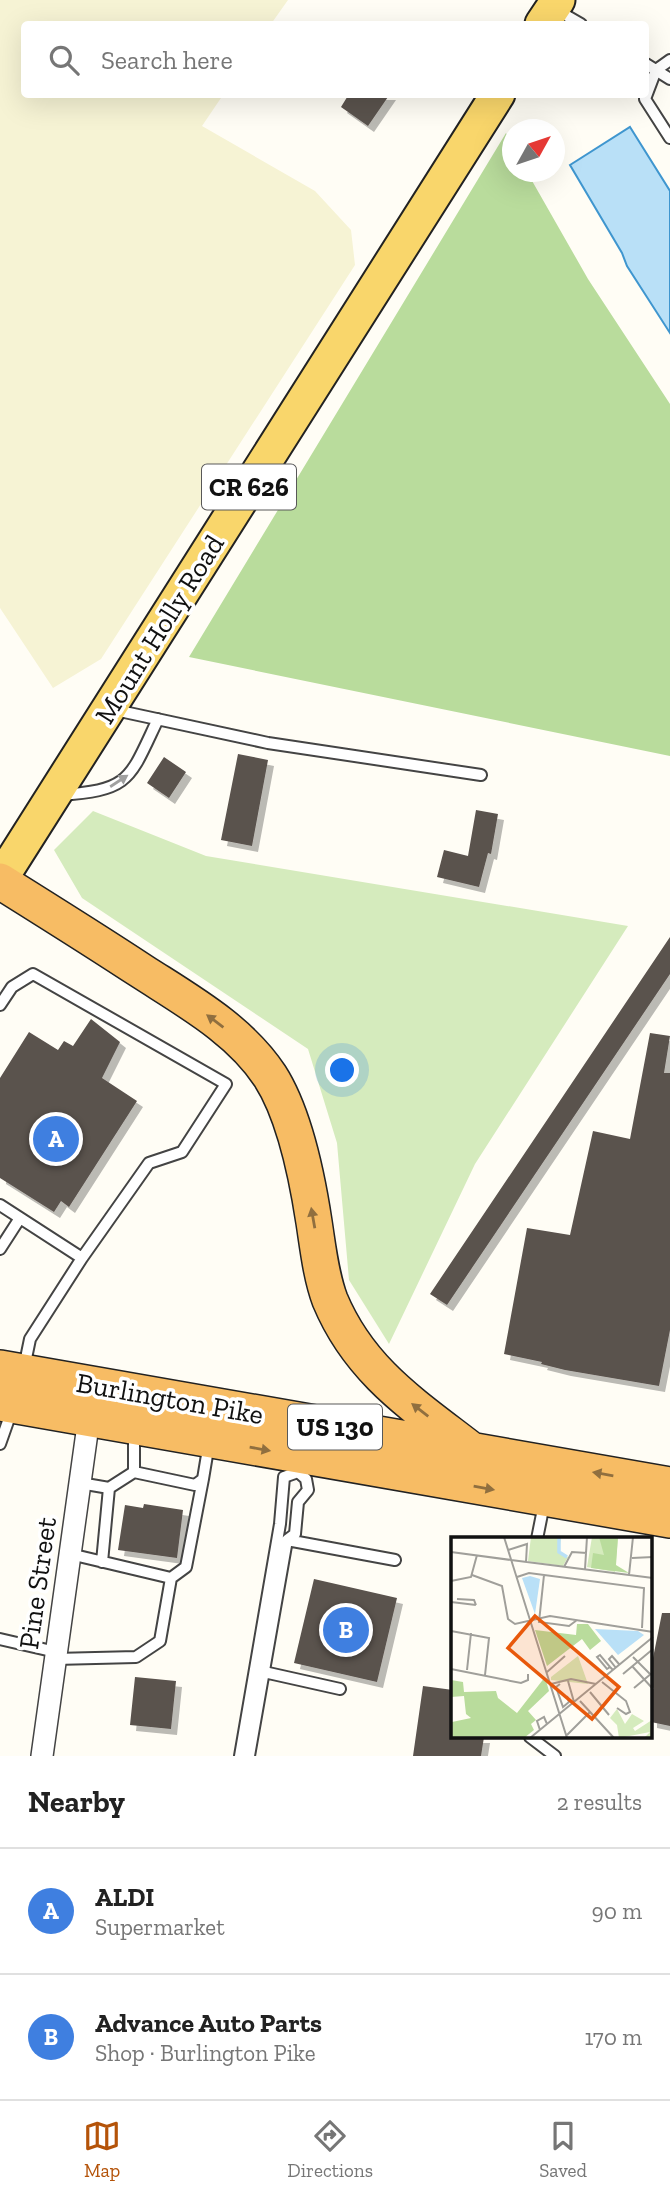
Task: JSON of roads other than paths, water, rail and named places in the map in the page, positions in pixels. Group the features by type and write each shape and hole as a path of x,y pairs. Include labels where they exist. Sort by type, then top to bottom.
{"highway":[{"path":"0,881 124,959 220,1024 247,1049 270,1076 286,1107 296,1142 330,1298 349,1336 373,1370 474,1452"},
{"name":"Burlington Pike","path":"11,1370 670,1486"},
{"name":"Burlington Pike","path":"7,1404 209,1440 299,1464 545,1498 670,1520"}],"main road":[{"name":"Mount Holly Road","path":"0,881 495,98"}],"street":[{"name":"Pine Street","path":"42,1756 89,1419"}],"lane":[{"path":"651,67 670,61"},
{"path":"651,67 670,79"},
{"path":"645,98 670,138"},
{"path":"109,709 268,743 481,775"},
{"path":"54,795 96,792 120,783 135,768 158,719"},
{"path":"0,1005 12,987 33,974 226,1084 182,1152 149,1163 82,1258 11,1370"},
{"path":"0,1205 82,1258"},
{"path":"0,1249 20,1218"},
{"path":"0,1444 7,1404"},
{"path":"134,1426 134,1472"},
{"path":"0,1639 55,1656 136,1657 160,1641 171,1578 186,1567 209,1440"},
{"path":"240,1756 280,1524 284,1478 299,1464 306,1479 307,1490 298,1502 295,1534 287,1540 249,1756"},
{"path":"80,1483 109,1488 134,1472 195,1485 203,1479"},
{"path":"102,1562 109,1488"},
{"path":"537,1537 545,1498"},
{"path":"287,1540 395,1560"},
{"path":"70,1554 171,1578"},
{"path":"264,1672 340,1689"},
{"path":"531,1738 555,1756"}],"water":[{"path":"630,127 670,191 670,333 627,266 570,165"}],"place":[{"name":"ALDI","path":"56,1139"},
{"name":"Advance Auto Parts","path":"346,1630"}]}
